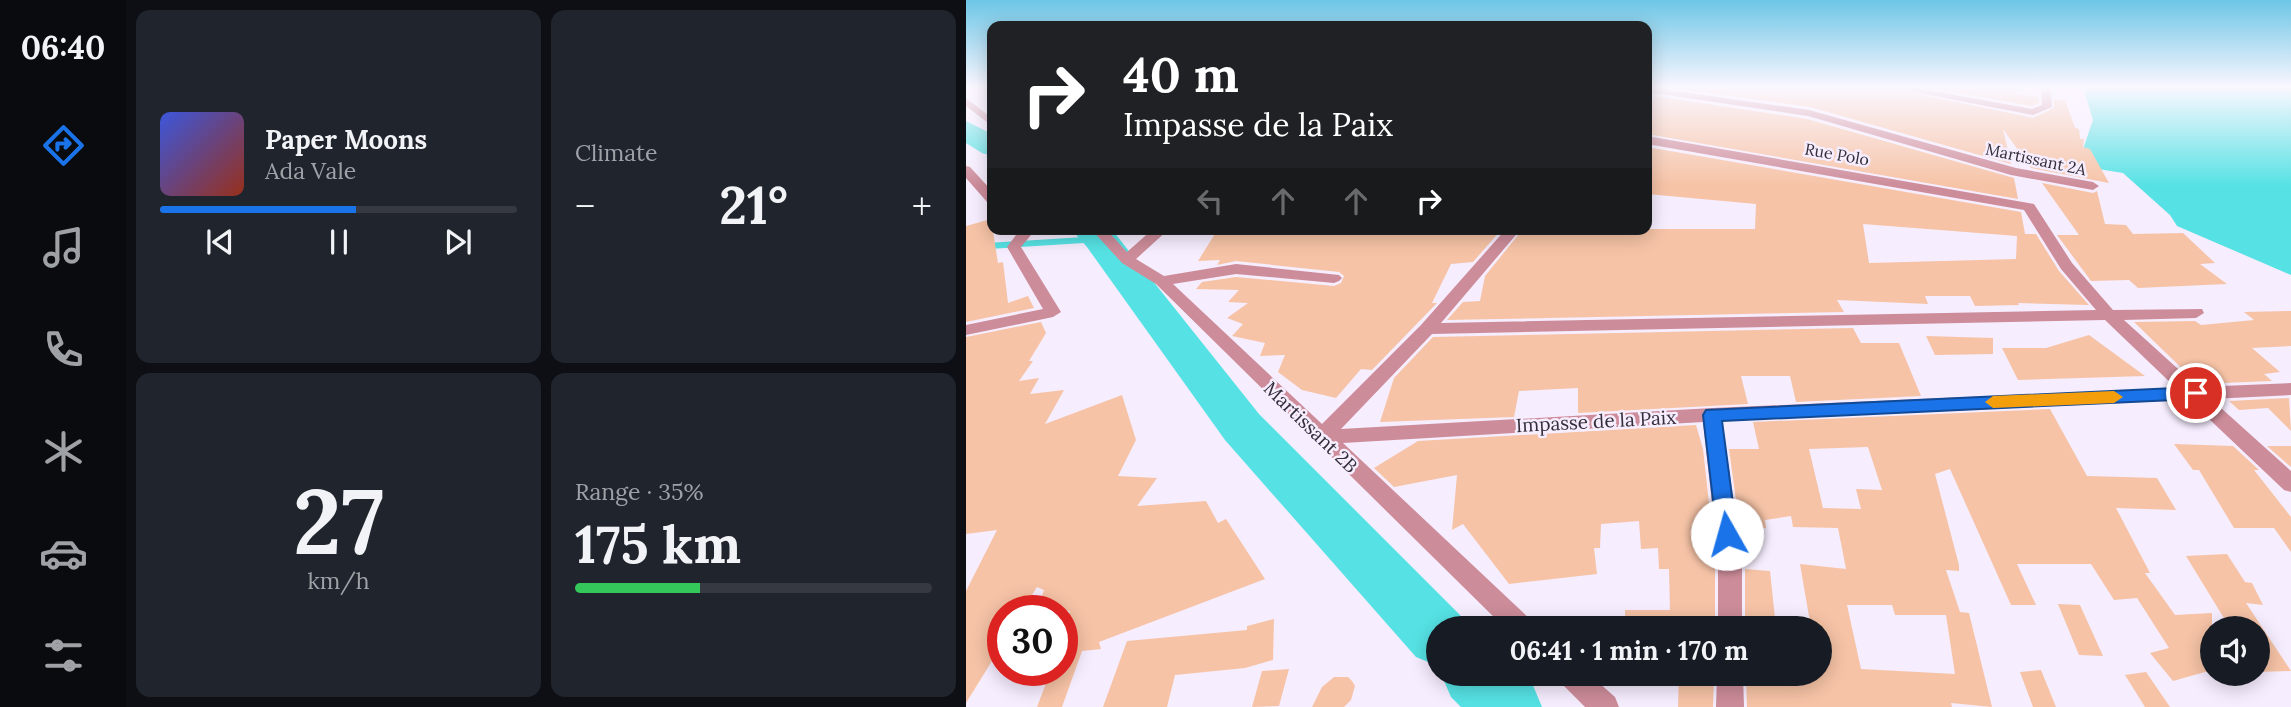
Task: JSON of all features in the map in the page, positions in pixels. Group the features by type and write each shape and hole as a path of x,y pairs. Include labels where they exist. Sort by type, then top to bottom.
{"street":[{"name":"Martissant 2A","path":"1832,120 2015,172 2092,186"},
{"name":"Rue Polo","path":"1652,141 2021,204 2034,211 2038,226 2066,266 2109,315"},
{"path":"966,170 987,193"},
{"name":"Martissant 2B","path":"1104,235 1127,260 1161,281 1509,616"},
{"path":"1127,260 1155,235"},
{"path":"1321,437 1427,329 1509,235"},
{"path":"966,330 1053,312 1019,237"},
{"path":"1161,281 1236,268 1334,278"},
{"path":"1427,329 2196,313"},
{"path":"2109,315 2291,484"},
{"name":"Impasse de la Paix","path":"1321,437 1712,415 2291,389"},
{"path":"1712,415 1730,558 1730,616"},
{"path":"1583,686 1605,707"},
{"path":"1730,686 1730,707"}],"water":[{"path":"2093,120 2291,120 2291,275 2177,226 2170,215 2123,173 2086,167 2082,152"}],"building":[{"path":"1652,120 1810,120 2014,178 2018,199 1652,135"},
{"path":"1856,120 2072,120 2075,128 2079,129 2080,139 2084,139 2083,147 2090,149 2109,183 2031,168 2003,129 2011,164"},
{"path":"1652,148 2021,212 2025,234 2036,234 2059,271 2089,305 2018,303 2019,305 1975,306 1970,296 1925,296 1928,304 1837,300 1844,312 1447,320 1463,302 1480,301 1485,276 1518,235 1652,235 1652,229 1755,229 1756,204 1652,194","holes":["1863,224 2017,236 2016,259 1869,263"]},
{"path":"2042,183 2093,193 2097,191 2105,224 2126,225 2133,234 2183,233 2215,263 2200,264 2227,284 2138,288 2129,280 2091,281 2057,235 2079,235"},
{"path":"987,220 987,235 994,235 998,263 1003,262 1008,303 1028,296 1034,308 966,322 966,226"},
{"path":"1214,235 1497,235 1473,262 1451,264 1432,303 1437,303 1372,370 1361,369 1336,398 1302,390 1278,372 1285,355 1260,356 1265,343 1232,336 1243,324 1227,318 1248,303 1228,302 1239,290 1196,289 1202,282 1236,277 1334,286 1341,283 1344,276 1339,272 1236,261 1217,265 1220,260 1198,261"},
{"path":"2291,311 2291,346 2252,348 2280,372 2264,374 2272,381 2198,384 2134,322 2195,321 2201,325 2254,320 2244,312"},
{"path":"1041,322 1046,333 1029,361 1033,361 1019,381 1039,378 1030,394 1064,390 1045,424 1122,395 1136,440 1118,476 1157,478 1137,506 1206,501 1218,523 1226,519 1265,579 1099,642 1101,649 1082,651 1078,662 1078,595 1042,595 1044,590 1037,587 1032,595 987,595 987,669 966,703 966,591 997,530 966,534 966,337"},
{"path":"1853,328 1861,343 1899,343 1921,396 1796,402 1790,376 1741,376 1748,404 1578,413 1578,388 1519,391 1514,417 1380,422 1394,378 1433,337"},
{"path":"2089,335 2145,376 2018,380 2002,348 2046,348"},
{"path":"1926,336 1993,338 1993,354 1935,355"},
{"path":"2289,398 2291,431 2268,408 2239,410 2229,401"},
{"path":"2050,409 2087,476 2157,478 2176,510 2116,508 2150,573 2145,573 2175,615 2212,613 2212,616 2200,616 2200,673 2173,681 2150,653 2169,648 2137,598 2114,600 2091,564 2017,564 2036,605 2011,605 1950,469 1935,474 1959,565 1959,571 1946,570 1960,612 1969,613 1992,707 1951,703 1952,707 1747,707 1746,686 1832,686 1832,616 1809,616 1800,564 1846,569 1838,528 1793,527 1791,516 1765,520 1766,528 1740,529 1729,449 1759,449 1753,422","holes":["1868,447 1882,490 1856,489 1861,509 1823,508 1809,449","1847,605 1892,605 1895,615 1946,615 1955,674 1861,669"]},
{"path":"1696,425 1703,449 1715,558 1715,616 1625,616 1625,610 1670,610 1669,569 1659,569 1658,548 1641,549 1639,521 1601,524 1600,548 1594,548 1597,574 1509,584 1463,524 1452,530 1457,475 1394,487 1374,468 1418,441"},
{"path":"2174,444 2233,446 2259,470 2254,470 2291,517 2291,552 2274,528 2234,528 2199,470 2193,470"},
{"path":"2267,446 2291,446 2291,467"},
{"path":"2227,554 2245,582 2252,583 2263,605 2246,603 2255,616 2223,616 2186,556"},
{"path":"1745,569 1770,571 1775,616 1745,616"},
{"path":"2058,604 2080,605 2103,656 2079,655"},
{"path":"1274,619 1273,660 1245,668 1175,675 1167,707 1103,707 1127,641 1247,630 1247,626"},
{"path":"2270,639 2291,671 2270,672"},
{"path":"1289,669 1279,706 1252,707 1262,671"},
{"path":"2041,670 2056,707 2033,707 2020,672"},
{"path":"2146,672 2170,707 2145,707 2125,675"},
{"path":"1334,677 1348,677 1352,681 1355,686 1351,700 1344,707 1312,707 1322,687"},
{"path":"1045,686 1070,686 1062,707 1037,707"},
{"path":"1679,686 1714,686 1713,707 1678,707"}],"waterway":[{"path":"966,130 987,144"},
{"path":"1999,152 2029,157"},
{"path":"1095,235 1242,427 1426,623"},
{"path":"988,246 1100,239"},
{"path":"1486,686 1508,707"}],"slow traffic":[{"path":"1993,402 2114,397"}],"route":[{"path":"1727,534 1712,415 2196,393"}]}
